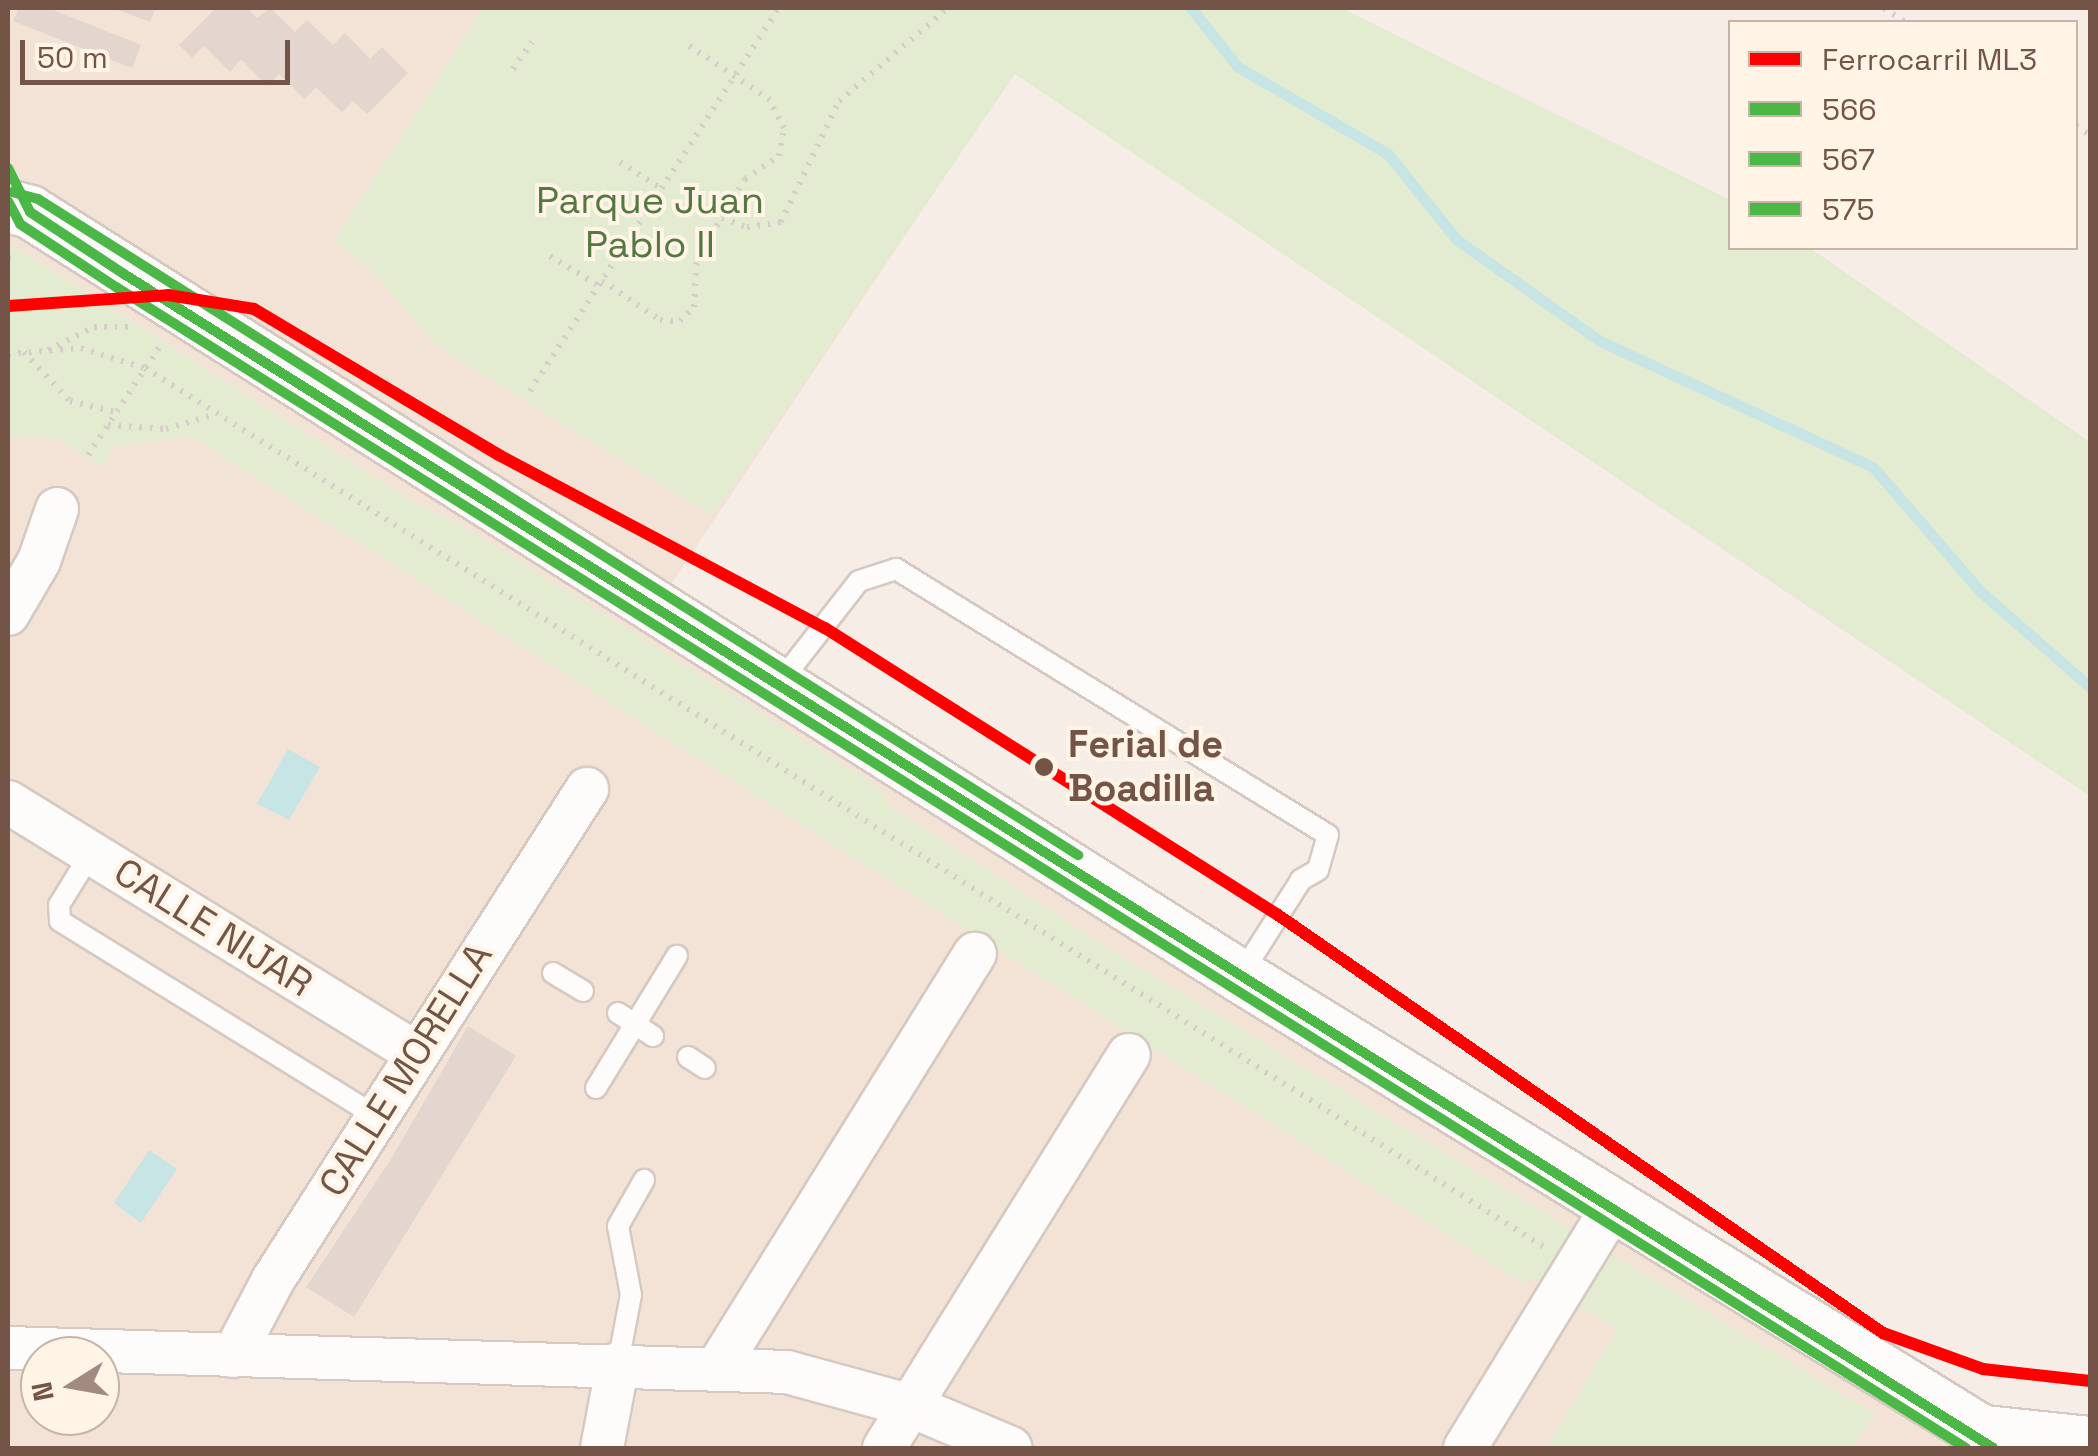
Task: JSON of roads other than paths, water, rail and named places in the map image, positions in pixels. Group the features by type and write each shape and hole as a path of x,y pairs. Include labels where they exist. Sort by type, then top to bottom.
{"street":[{"path":"13,220 780,682 1240,976 1614,1205 1991,1443 2090,1443"},
{"path":"8,614 39,562 57,509"},
{"name":"CALLE MORELLA","path":"233,1356 273,1280 377,1117 418,1054 502,941 587,790"},
{"name":"CALLE NIJAR","path":"8,802 418,1054"},
{"path":"717,1368 975,954"},
{"path":"884,1448 1129,1055"},
{"path":"1465,1448 1614,1205"},
{"path":"8,1348 618,1363 787,1372 910,1406 1011,1448"},
{"path":"602,1448 618,1363"}],"lane":[{"path":"780,682 859,580 896,569 1328,835 1318,870 1300,880 1240,976"},
{"path":"91,853 59,905 60,921 377,1117"},
{"path":"596,1088 626,1019 676,956"},
{"path":"553,973 582,992"},
{"path":"626,1019 654,1036"},
{"path":"618,1363 631,1296 618,1226 644,1180"}],"water":[{"path":"288,749 320,767 289,820 257,804"},
{"path":"149,1150 177,1169 141,1223 114,1203"}],"waterway":[{"path":"1191,8 1238,67 1388,154 1457,240 1600,341 1873,467 1981,592 2090,687"}],"rail line":[{"name":"ML3","path":"8,306 168,295 254,309 499,455 825,628 1278,915 1883,1333 1983,1369 2090,1381"}],"place":[{"name":"Ferial de Boadilla","path":"1044,767"}],"park label":[{"name":"Parque Juan Pablo II","path":"650,223"}]}
